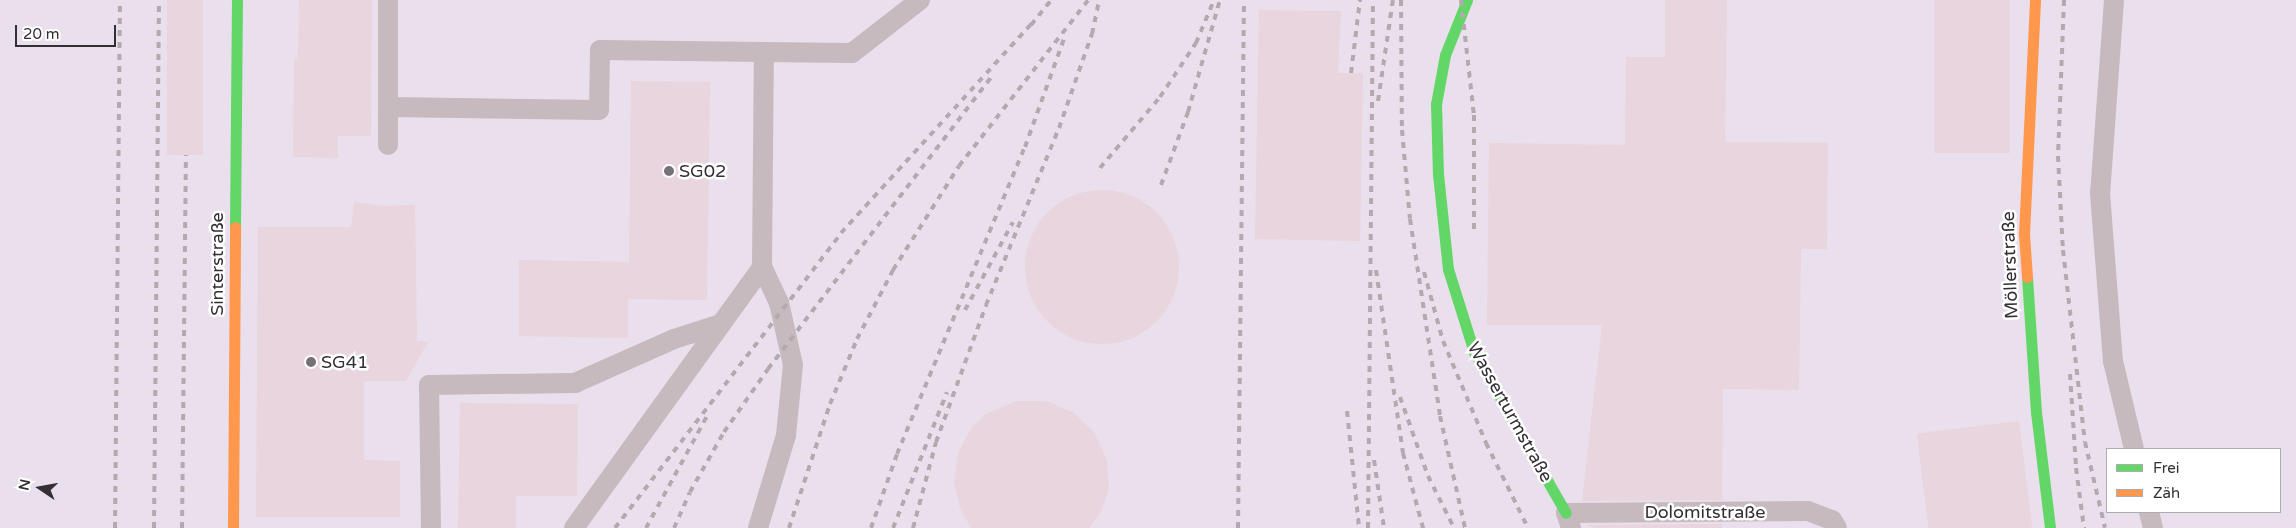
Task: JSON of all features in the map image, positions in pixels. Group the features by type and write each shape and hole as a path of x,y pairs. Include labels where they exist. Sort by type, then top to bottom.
{"street":[{"name":"Sinterstraße","path":"233,528 237,0"},
{"name":"Wasserturmstraße","path":"1467,0 1445,55 1436,104 1438,174 1448,269 1474,352 1569,520"},
{"name":"Möllerstraße","path":"2035,0 2024,234 2036,412 2050,528"}],"lane":[{"path":"388,0 388,145"},
{"path":"388,108 599,110 600,50 852,54 920,0"},
{"path":"2114,0 2100,193 2113,361 2134,448"},
{"path":"758,528 786,435 793,365 779,303 762,267 764,52"},
{"path":"574,528 762,267"},
{"path":"431,528 429,385 575,383 674,340 720,324"},
{"name":"Dolomitstraße","path":"1569,520 1808,512 1832,520 1837,528"},
{"path":"2149,513 2153,528"}],"shaded area":[{"path":"0,0 2296,0 2296,528 0,528"}],"building":[{"path":"167,0 203,0 203,155 167,155"},
{"path":"299,0 372,0 371,136 338,136 338,158 293,157 294,59 298,59"},
{"path":"1665,0 1727,0 1725,142 1828,143 1827,249 1801,249 1799,390 1723,389 1722,500 1582,501 1602,325 1487,325 1489,143 1625,145 1626,57 1665,57"},
{"path":"1934,0 2010,0 2010,153 1934,153"},
{"path":"1259,10 1341,11 1338,73 1363,73 1360,241 1255,239"},
{"name":"SG02","path":"631,81 710,82 707,300 628,299 628,338 519,336 519,260 629,262"},
{"path":"1102,190 1117,191 1132,196 1157,212 1173,237 1178,252 1178,282 1173,297 1157,322 1132,338 1117,343 1102,344 1087,343 1072,338 1047,322 1031,297 1026,282 1025,267 1026,252 1031,237 1047,212 1072,196 1087,191"},
{"name":"SG41","path":"354,202 382,206 415,205 417,341 428,342 406,381 364,381 364,460 400,461 400,517 256,517 258,227 351,227"},
{"path":"1017,401 1046,401 1073,412 1094,432 1107,460 1109,488 1101,512 1089,528 971,528 960,508 954,482 958,453 971,428 986,414"},
{"path":"460,403 578,404 577,496 516,496 516,528 458,528"},
{"path":"2019,421 2032,528 1928,528 1917,434"},
{"path":"1722,524 1722,528 1595,528 1586,525"}],"railway":[{"path":"115,528 120,0"},
{"path":"154,528 159,0"},
{"path":"1031,25 1051,0"},
{"path":"789,528 830,404 857,339 893,270 959,166 1088,0"},
{"path":"913,528 936,442 986,305 1059,128 1092,34 1099,0"},
{"path":"1100,168 1160,97 1196,43 1214,0"},
{"path":"1161,185 1188,112 1220,0"},
{"path":"1238,528 1244,0"},
{"path":"1351,73 1360,0"},
{"path":"1368,528 1373,0"},
{"path":"1378,101 1393,0"},
{"path":"1401,0 1402,130 1410,219 1440,416 1465,528"},
{"path":"1461,0 1474,115 1474,235"},
{"path":"2064,0 2058,156 2063,250 2085,442 2105,528"},
{"path":"615,528 841,233 1034,21"},
{"path":"871,528 897,454 1025,147 1065,36"},
{"path":"674,528 690,492 724,432 768,369 991,77"},
{"path":"182,528 186,155"},
{"path":"965,310 1013,222"},
{"path":"1376,270 1403,453 1423,528"},
{"path":"1424,272 1443,341 1486,443 1528,528"},
{"path":"2070,374 2076,468 2084,528"},
{"path":"893,528 947,392"},
{"path":"1400,397 1428,476 1454,528"},
{"path":"1347,411 1359,528"},
{"path":"646,528 707,416"},
{"path":"1374,460 1384,528"}],"traffic: fast":[{"path":"235,227 237,0"},
{"path":"1467,0 1445,55 1436,104 1438,174 1448,269 1474,352 1566,513"},
{"path":"2027,277 2036,412 2050,528"}],"traffic: slow":[{"path":"2027,277 2024,234 2035,0"},
{"path":"233,528 235,227"}],"place":[{"name":"SG02","path":"669,171"},
{"name":"SG41","path":"311,362"}]}
